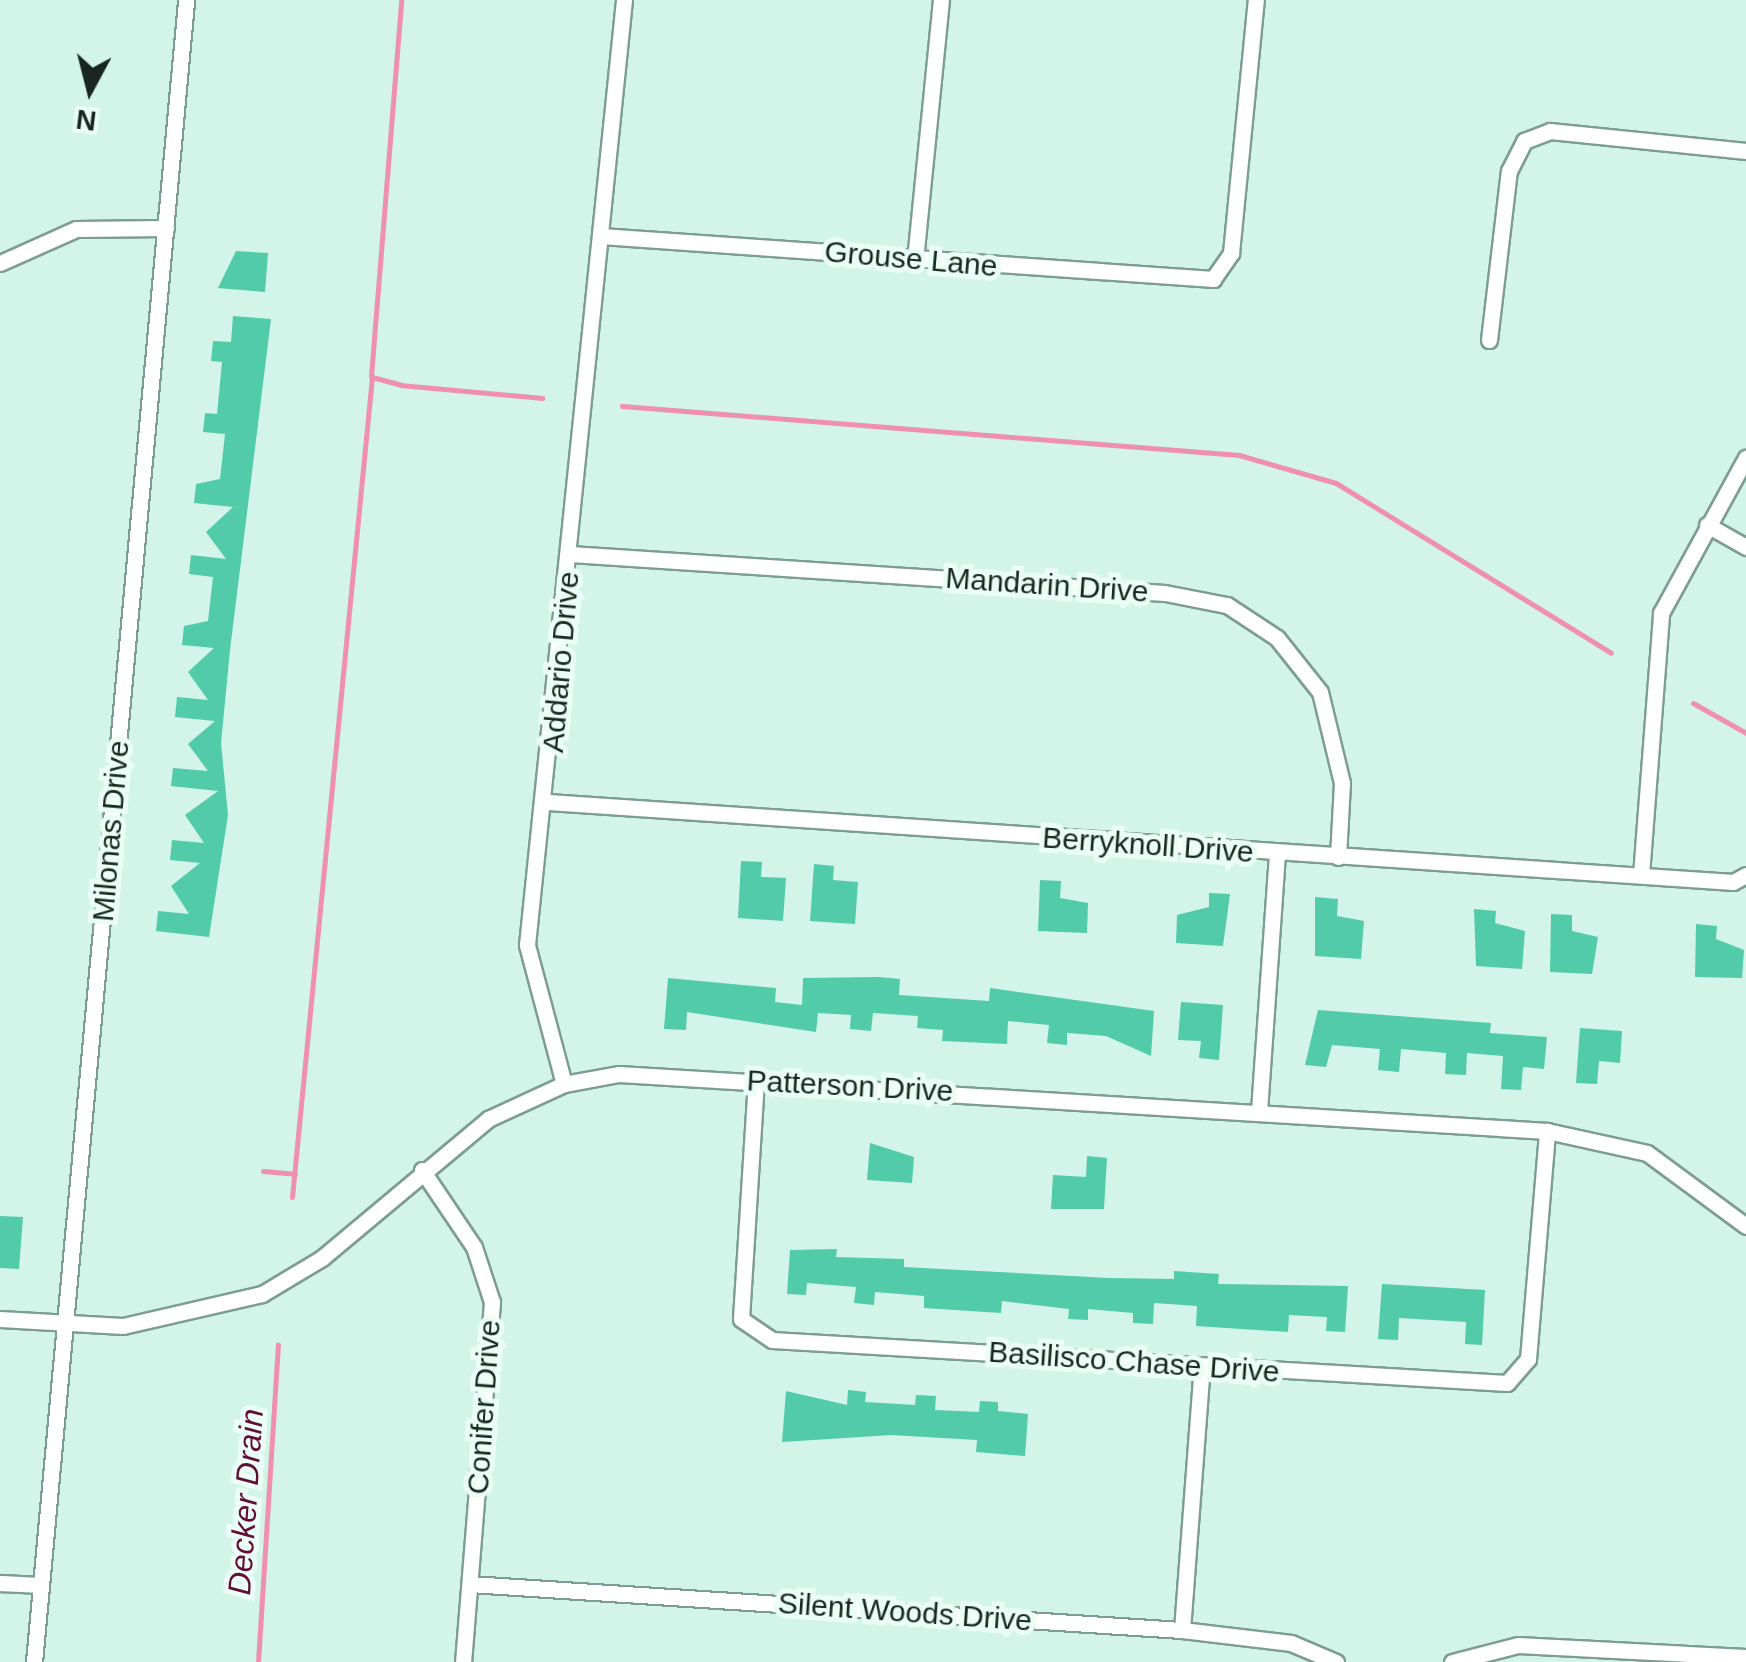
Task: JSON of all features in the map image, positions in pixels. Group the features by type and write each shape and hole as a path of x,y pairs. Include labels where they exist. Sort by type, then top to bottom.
{"street":[{"name":"Milonas Drive","path":"34,1662 186,0"},
{"name":"Addario Drive","path":"564,1084 527,945 548,802 624,0"},
{"path":"915,260 941,0"},
{"name":"Grouse Lane","path":"600,236 915,260 1221,275 1231,254 1256,0"},
{"path":"1489,340 1510,171 1524,140 1550,131 1746,151"},
{"path":"0,263 76,229 166,228"},
{"path":"1641,876 1656,636 1706,525 1746,458"},
{"path":"1706,525 1746,547"},
{"name":"Mandarin Drive","path":"570,554 1166,593 1227,605 1277,638 1320,692 1342,784 1338,857"},
{"name":"Berryknoll Drive","path":"548,802 1277,854 1641,876 1746,875"},
{"path":"1259,1111 1277,854"},
{"name":"Patterson Drive","path":"0,1319 66,1323 162,1321 262,1294 322,1258 422,1170 488,1119 564,1084 644,1073 1547,1131 1646,1153 1746,1226"},
{"name":"Basilisco Chase Drive","path":"756,1080 741,1299 750,1332 1202,1367 1495,1384 1518,1378 1528,1359 1547,1131"},
{"name":"Conifer Drive","path":"422,1170 474,1247 492,1302 463,1662"},
{"path":"1182,1630 1202,1367"},
{"path":"0,1583 41,1585"},
{"name":"Silent Woods Drive","path":"470,1584 1182,1630 1291,1643 1336,1662"},
{"path":"1452,1662 1518,1644 1746,1658"}],"building":[{"path":"236,251 268,253 265,292 218,288"},
{"path":"233,316 271,319 230,650 221,743 228,815 209,937 156,931 158,911 189,914 171,886 200,863 170,860 172,840 204,843 185,815 218,791 171,786 173,768 208,771 188,744 215,721 175,717 177,697 208,700 188,672 214,648 182,645 184,626 208,621 213,577 189,574 191,555 226,559 206,532 233,507 194,503 196,484 220,479 225,434 203,432 205,413 217,414 222,362 211,361 213,341 231,342"},
{"path":"741,861 762,862 761,877 786,878 783,921 738,918"},
{"path":"814,864 834,866 833,880 858,882 855,924 810,921"},
{"path":"1040,880 1061,881 1060,898 1088,903 1087,933 1038,931"},
{"path":"1209,893 1230,894 1223,946 1176,943 1177,915 1209,907"},
{"path":"1315,897 1338,899 1337,916 1364,921 1361,959 1315,956"},
{"path":"1474,909 1496,911 1495,923 1525,931 1522,969 1476,966"},
{"path":"1551,914 1572,915 1572,931 1598,937 1592,974 1550,972"},
{"path":"1696,924 1717,926 1716,939 1744,950 1742,978 1695,977"},
{"path":"668,978 776,988 775,1002 802,1005 803,978 900,979 899,995 989,1001 990,988 1154,1011 1151,1056 1106,1036 1067,1033 1067,1045 1047,1043 1049,1025 1008,1021 1007,1044 942,1041 943,1030 917,1028 918,1016 873,1013 871,1031 850,1029 851,1015 818,1013 816,1032 687,1012 686,1030 664,1029"},
{"path":"1181,1002 1223,1005 1219,1060 1199,1058 1201,1041 1178,1040"},
{"path":"1318,1010 1491,1023 1490,1033 1547,1037 1544,1069 1523,1067 1521,1090 1501,1089 1503,1056 1467,1053 1466,1075 1445,1074 1446,1053 1401,1049 1399,1072 1378,1070 1380,1049 1332,1045 1326,1067 1305,1065"},
{"path":"1580,1028 1622,1031 1620,1063 1599,1061 1597,1084 1576,1083"},
{"path":"870,1143 914,1157 912,1183 867,1180"},
{"path":"1087,1156 1107,1158 1104,1209 1051,1209 1053,1175 1086,1177"},
{"path":"0,1216 23,1217 19,1269 0,1268"},
{"path":"837,1249 836,1257 904,1259 904,1267 1174,1279 1174,1271 1219,1274 1218,1284 1348,1286 1345,1332 1326,1331 1327,1317 1289,1315 1288,1332 1196,1326 1197,1306 1154,1303 1153,1324 1133,1323 1133,1313 1088,1309 1088,1320 1068,1319 1069,1309 1002,1301 1001,1313 924,1308 924,1296 875,1292 874,1305 854,1303 856,1287 807,1283 806,1295 787,1294 790,1250"},
{"path":"1382,1284 1485,1290 1482,1345 1465,1344 1466,1322 1399,1318 1398,1340 1378,1339"},
{"path":"848,1390 866,1392 865,1402 915,1405 916,1395 936,1396 935,1410 979,1412 980,1401 998,1402 998,1411 1028,1414 1025,1456 976,1452 977,1440 891,1435 782,1442 786,1391 847,1405"}],"waterway":[{"path":"371,376 401,0"},
{"path":"292,1197 372,377 401,385"},
{"path":"400,385 542,398"},
{"path":"622,406 1239,455 1336,483 1611,653"},
{"path":"1693,703 1746,733"},
{"name":"Decker Drain","path":"263,1171 295,1174"},
{"name":"Decker Drain","path":"258,1662 278,1345"}]}
